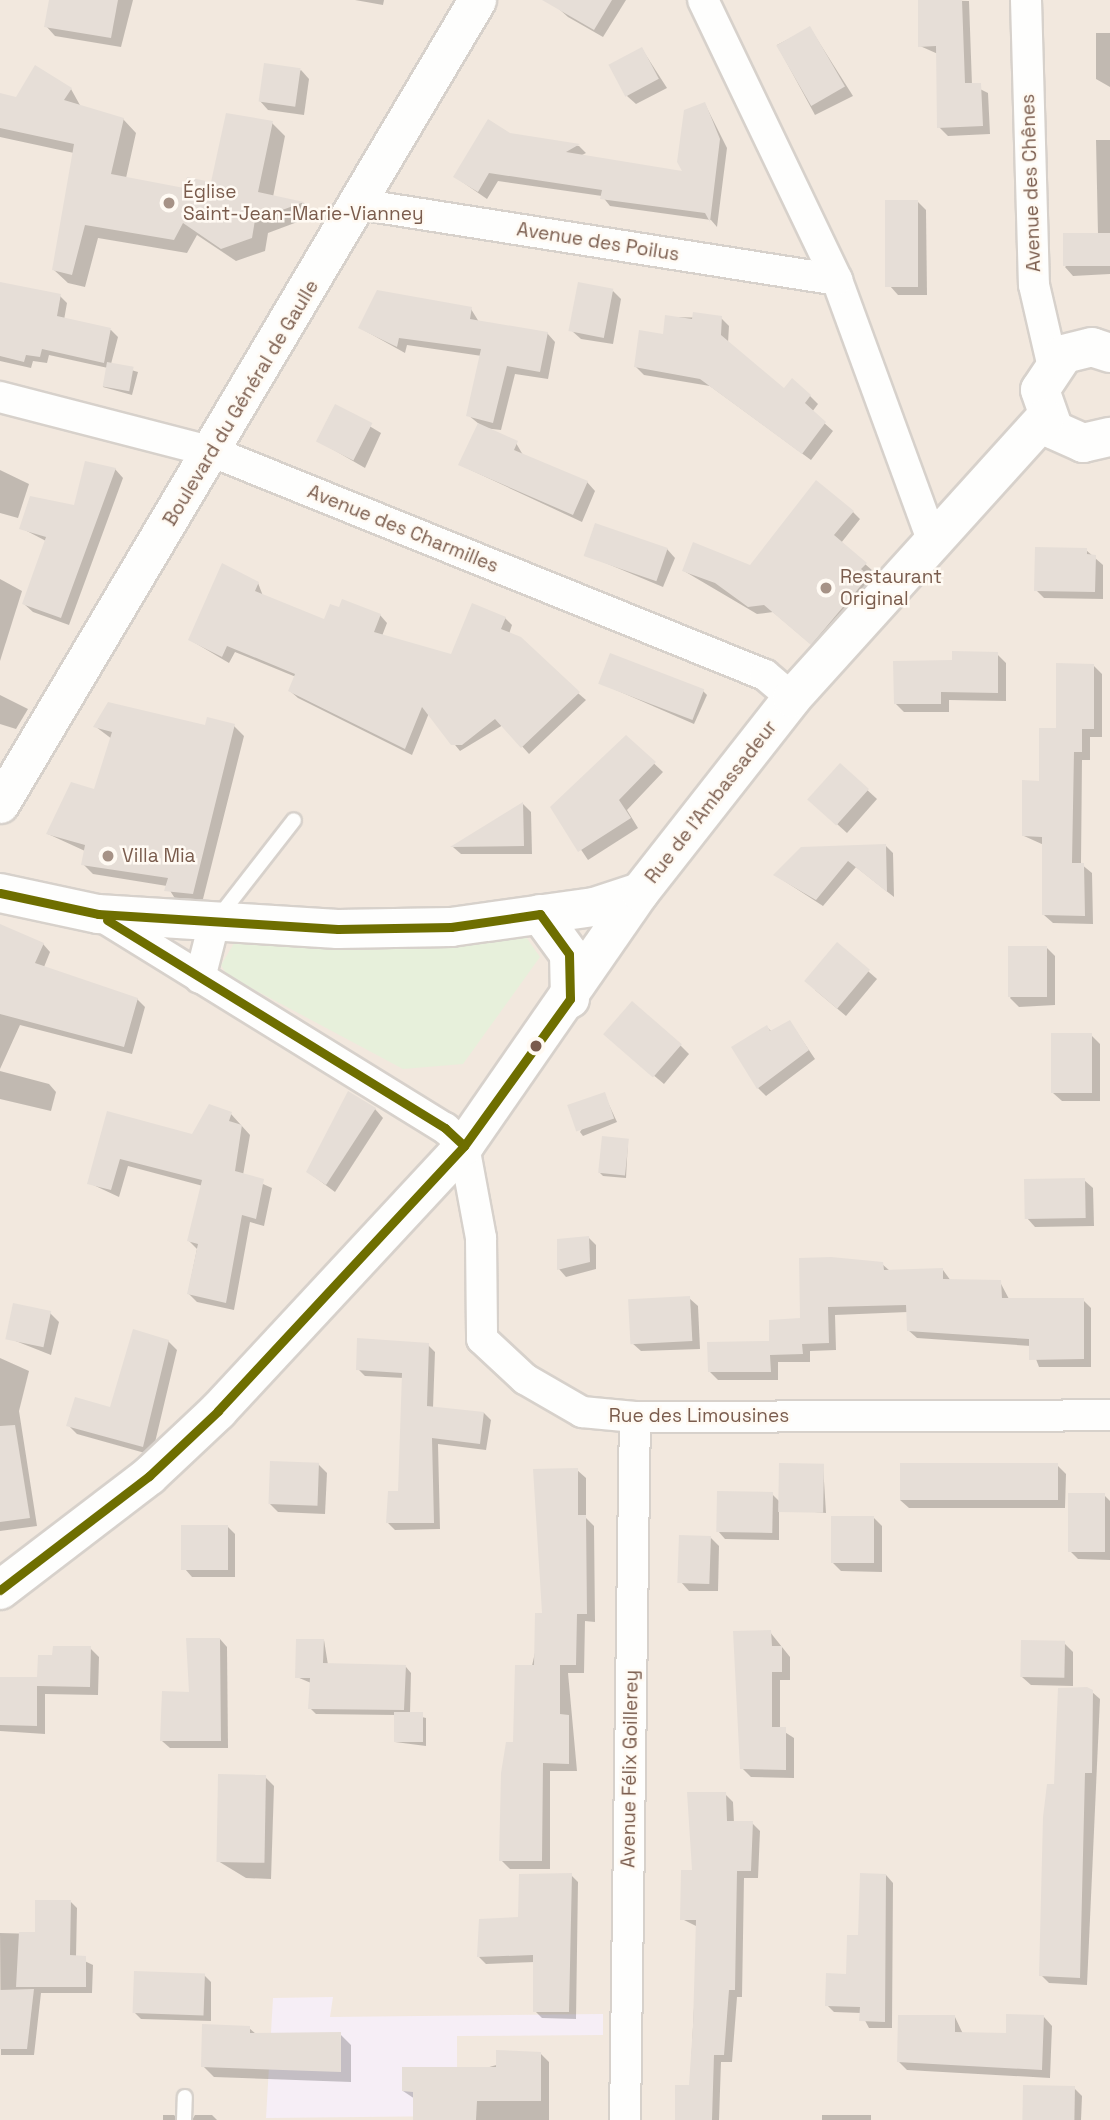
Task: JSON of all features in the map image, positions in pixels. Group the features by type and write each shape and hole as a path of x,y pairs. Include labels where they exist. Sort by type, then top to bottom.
{"main road":[{"path":"1109,351 1077,348 1052,363 1040,390 1045,418 1068,439 1110,437"},
{"name":"Rue de l'Ambassadeur","path":"0,893 98,914 214,923 450,928 540,914 640,892 792,698 1045,418"},
{"path":"0,1590 149,1476 218,1411 464,1146 570,999 640,892"},
{"path":"540,914 569,954 570,999"}],"street":[{"name":"Boulevard du Général de Gaulle","path":"0,804 213,452 477,0"},
{"path":"703,0 837,281 933,542"},
{"name":"Avenue des Chênes","path":"1026,0 1034,285 1052,363"},
{"name":"Avenue des Poilus","path":"358,204 837,281"},
{"name":"Avenue des Charmilles","path":"0,397 213,452 765,675 792,698"},
{"path":"98,914 445,1128 464,1146"},
{"path":"200,978 214,923"},
{"name":"Rue des Limousines","path":"464,1146 481,1238 482,1339 516,1373 562,1402 601,1416 635,1417 1110,1415"},
{"name":"Avenue Félix Goillerey","path":"625,2120 635,1417"}],"lane":[{"path":"214,923 294,820"},
{"path":"184,2120 185,2097"}],"shaded area":[{"path":"0,0 1110,0 1110,2120 0,2120"},
{"path":"333,1997 330,2017 603,2014 603,2035 457,2036 457,2116 266,2118 273,1998"}],"green space":[{"path":"524,934 540,957 463,1064 403,1069 227,975 221,965 236,940"}],"building":[{"path":"49,0 118,0 111,38 44,27"},
{"path":"542,0 612,0 594,30"},
{"path":"918,0 962,0 965,83 981,83 983,126 937,128 936,46 918,47"},
{"path":"810,26 845,87 811,106 776,46"},
{"path":"642,47 659,79 625,97 608,65"},
{"path":"264,63 301,68 295,107 259,102"},
{"path":"35,65 72,88 64,100 124,118 111,174 184,188 187,177 211,182 226,113 273,121 258,192 304,202 255,220 252,238 221,249 183,223 174,240 85,225 72,275 52,270 74,144 0,128 0,93 16,97"},
{"path":"705,102 720,139 710,222 705,213 600,199 602,190 489,173 478,192 453,177 488,119 510,133 580,144 566,152 682,171 677,162 684,110"},
{"path":"885,200 918,200 918,287 885,287"},
{"path":"1063,233 1110,233 1110,266 1063,266"},
{"path":"0,282 61,294 57,316 111,328 104,363 42,349 40,357 26,355 24,362 0,356"},
{"path":"578,282 613,289 604,338 568,331"},
{"path":"377,290 472,307 470,319 548,332 540,372 507,366 493,423 466,416 481,349 399,338 397,347 358,328"},
{"path":"693,312 722,316 721,335 784,388 792,378 811,395 805,403 826,422 802,454 700,379 634,367 639,330 663,334 665,315 692,319"},
{"path":"107,362 134,367 129,391 103,387"},
{"path":"335,404 372,423 353,460 316,441"},
{"path":"478,423 518,441 514,450 588,481 573,515 458,465"},
{"path":"85,461 116,468 61,618 22,604 46,537 19,529 30,496 74,505"},
{"path":"816,480 854,511 834,535 867,563 861,569 869,576 811,645 764,605 748,607 715,583 682,571 693,542 750,565"},
{"path":"595,523 668,548 656,581 584,556"},
{"path":"1035,547 1087,548 1087,554 1096,555 1095,592 1034,591"},
{"path":"222,563 259,582 255,591 324,619 330,604 339,607 342,599 381,614 374,632 451,654 472,603 506,617 501,629 521,637 580,692 521,748 495,719 462,745 451,745 422,707 405,749 288,691 295,674 227,646 222,657 188,640"},
{"path":"952,651 998,652 998,693 941,692 941,704 894,704 893,661 952,660"},
{"path":"610,653 704,689 692,720 598,684"},
{"path":"1056,663 1094,664 1094,729 1082,729 1082,752 1074,752 1072,863 1084,863 1085,916 1042,915 1042,837 1022,836 1022,780 1039,781 1039,728 1056,728"},
{"path":"108,702 205,725 207,717 235,724 193,894 164,891 168,878 81,865 85,845 46,834 71,782 94,789 112,732 93,727"},
{"path":"626,735 656,762 619,800 631,818 578,852 550,807"},
{"path":"840,763 869,789 836,826 807,799"},
{"path":"523,802 524,846 450,847"},
{"path":"886,844 887,892 848,861 816,900 773,875 801,847"},
{"path":"0,924 44,943 35,963 138,998 124,1047 0,1014"},
{"path":"837,942 870,970 837,1009 804,981"},
{"path":"1008,946 1047,946 1047,997 1008,997"},
{"path":"632,1001 682,1044 653,1078 603,1034"},
{"path":"790,1020 809,1050 757,1089 731,1047 767,1025 770,1031"},
{"path":"1051,1033 1092,1033 1092,1093 1051,1093"},
{"path":"348,1091 376,1108 326,1185 306,1172"},
{"path":"605,1092 614,1118 576,1131 567,1105"},
{"path":"209,1104 232,1112 229,1121 242,1125 235,1171 264,1179 256,1219 242,1215 226,1303 187,1294 198,1244 187,1241 202,1180 120,1159 111,1190 87,1184 107,1111 192,1134"},
{"path":"602,1136 629,1139 625,1176 598,1173"},
{"path":"1085,1178 1086,1218 1025,1219 1024,1179"},
{"path":"589,1236 590,1262 557,1270 557,1239"},
{"path":"831,1257 883,1262 884,1270 943,1268 943,1279 1001,1280 1002,1298 1084,1298 1084,1359 1029,1360 1029,1339 907,1331 906,1305 828,1307 829,1343 802,1344 803,1354 770,1355 771,1372 708,1372 707,1342 769,1341 769,1320 800,1318 799,1258"},
{"path":"690,1296 692,1341 630,1344 628,1299"},
{"path":"13,1303 51,1311 43,1347 5,1339"},
{"path":"133,1329 169,1340 143,1447 66,1426 75,1397 110,1407"},
{"path":"357,1338 429,1343 427,1406 484,1412 480,1444 432,1438 434,1523 386,1523 388,1491 398,1491 402,1373 356,1370"},
{"path":"15,1425 30,1518 0,1522 0,1426"},
{"path":"270,1461 319,1463 317,1506 268,1504"},
{"path":"779,1463 824,1464 823,1513 778,1512"},
{"path":"900,1463 1058,1463 1058,1500 900,1500"},
{"path":"578,1468 578,1515 586,1515 587,1614 577,1614 576,1665 560,1665 560,1714 569,1715 569,1764 543,1763 542,1861 499,1861 501,1773 506,1742 513,1742 515,1665 534,1665 535,1613 542,1613 533,1469"},
{"path":"717,1491 773,1492 772,1533 716,1532"},
{"path":"1068,1493 1105,1493 1105,1552 1068,1552"},
{"path":"831,1516 874,1516 874,1563 831,1563"},
{"path":"181,1525 228,1525 228,1570 181,1570"},
{"path":"679,1535 711,1536 709,1584 677,1583"},
{"path":"771,1630 772,1646 782,1646 782,1672 772,1672 772,1727 786,1727 786,1770 740,1769 733,1631"},
{"path":"186,1638 220,1638 221,1741 160,1741 162,1691 189,1692"},
{"path":"296,1639 324,1639 323,1663 406,1665 404,1710 308,1709 310,1678 295,1678"},
{"path":"1021,1640 1065,1641 1064,1678 1020,1677"},
{"path":"53,1646 91,1646 90,1687 37,1686 37,1726 0,1725 0,1677 37,1677 38,1655 52,1655"},
{"path":"1087,1687 1093,1690 1092,1773 1085,1773 1080,1978 1039,1976 1043,1817 1047,1784 1054,1784 1058,1688"},
{"path":"394,1712 423,1712 423,1742 394,1742"},
{"path":"218,1774 266,1775 264,1863 216,1862"},
{"path":"687,1792 726,1792 727,1821 753,1821 751,1871 737,1871 735,1990 729,1990 724,2055 714,2055 712,2120 675,2120 675,2085 689,2085 693,2025 696,1920 680,1920 681,1870 692,1870"},
{"path":"572,1873 569,2012 533,2012 533,1955 477,1957 479,1919 518,1917 519,1874"},
{"path":"860,1873 886,1874 885,2022 859,2021 860,2007 825,2006 826,1973 846,1974 847,1935 858,1935"},
{"path":"35,1900 71,1900 70,1955 86,1956 86,1987 16,1987 19,1932 35,1932"},
{"path":"134,1971 205,1973 203,2015 133,2013"},
{"path":"34,1989 27,2049 0,2049 0,1990"},
{"path":"1006,2014 1044,2015 1042,2070 897,2062 898,2015 955,2015 955,2032 1006,2033"},
{"path":"202,2024 250,2026 250,2033 341,2032 341,2072 201,2067"},
{"path":"496,2050 541,2052 541,2101 477,2101 476,2120 413,2120 413,2092 402,2091 402,2067 496,2067"},
{"path":"1023,2085 1075,2086 1074,2120 1022,2120"}],"transit line":[{"path":"0,893 98,914 338,929 451,927 540,914 569,954 570,999 464,1146 218,1411 149,1476 0,1590"},
{"path":"107,920 445,1128 464,1146"}],"place":[{"name":"Église Saint-Jean-Marie-Vianney","path":"169,203"},
{"name":"Restaurant Original","path":"826,588"},
{"name":"Villa Mia","path":"108,856"}]}
